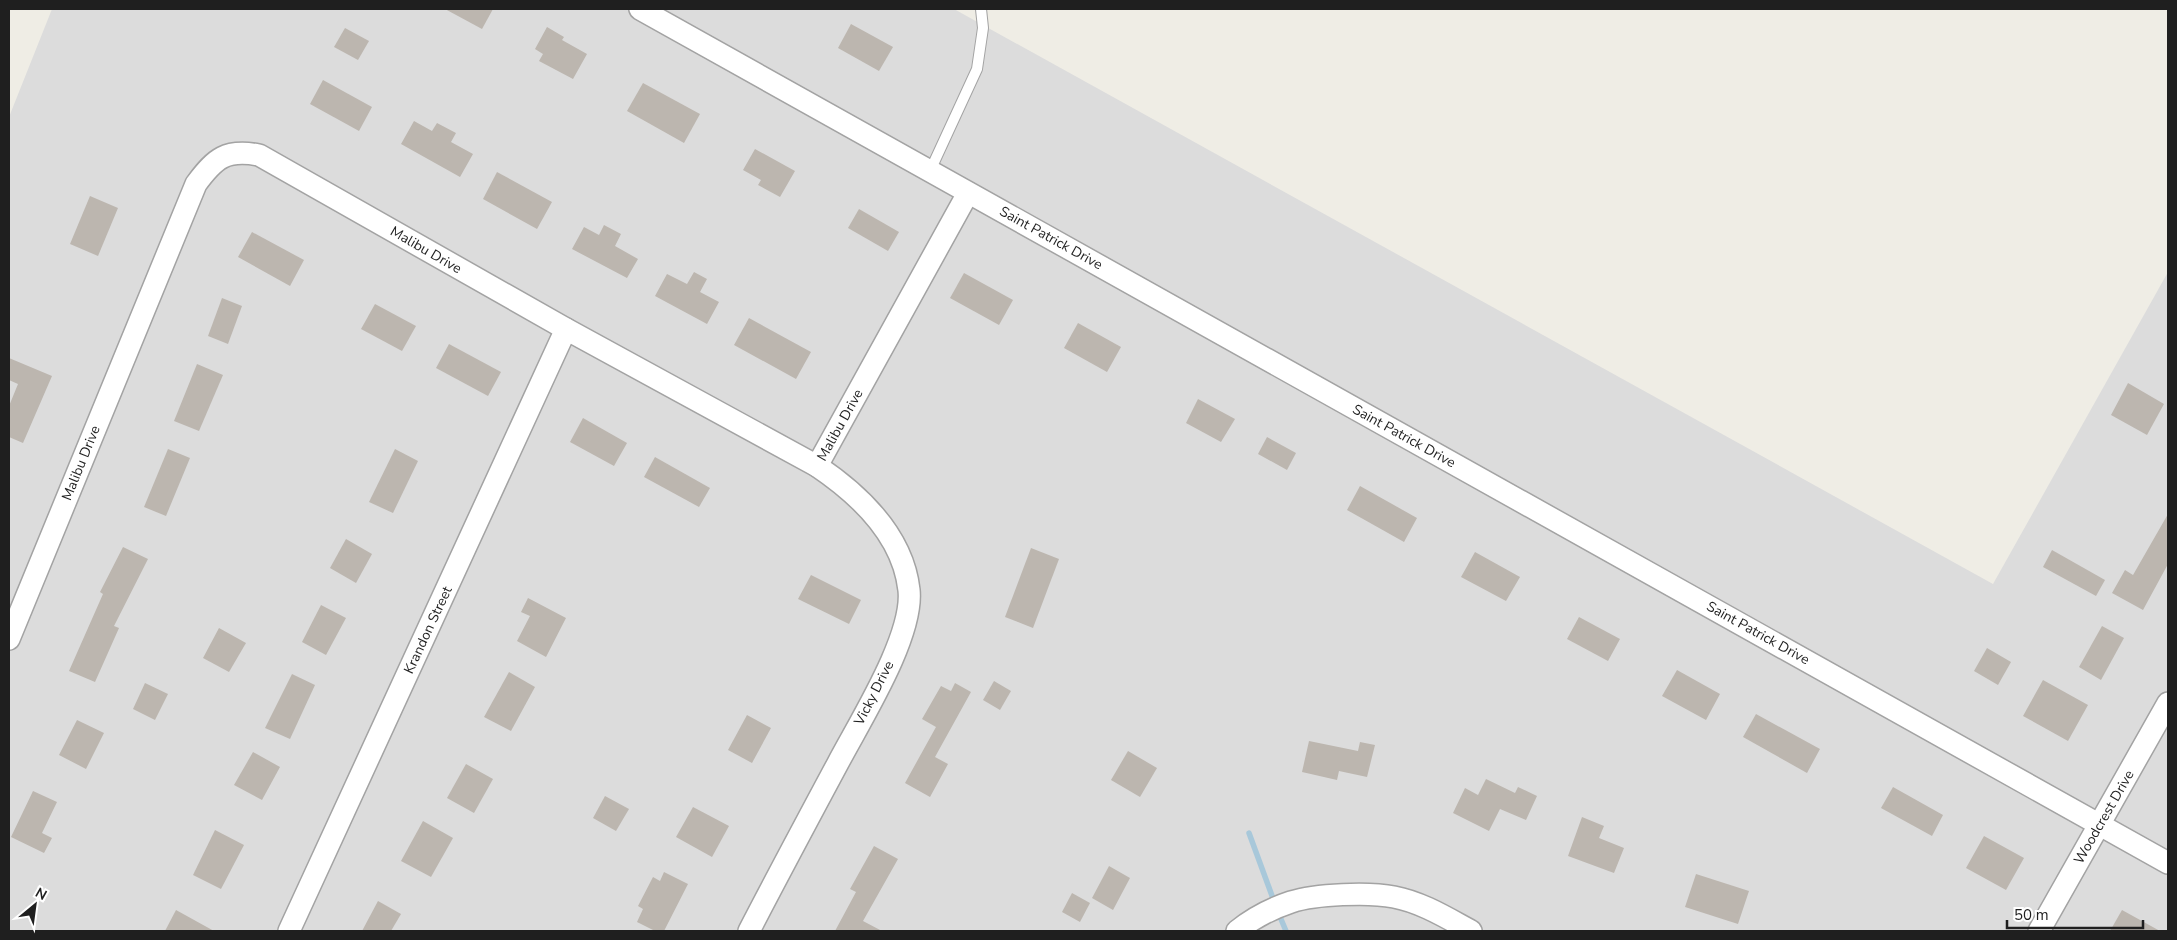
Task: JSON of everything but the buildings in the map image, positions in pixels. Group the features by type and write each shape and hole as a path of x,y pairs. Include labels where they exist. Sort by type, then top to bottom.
{"street":[{"name":"Saint Patrick Drive","path":"640,9 2168,863"},
{"name":"Malibu Drive","path":"9,639 196,184 207,169 220,157 241,152 259,155 566,329 817,466 968,192"},
{"name":"Krandon Street","path":"289,931 566,329"},
{"name":"Vicky Drive","path":"749,931 899,645 910,607 906,571 899,552 885,530 860,498 843,483 817,466"},
{"name":"Woodcrest Drive","path":"2039,931 2168,703"},
{"path":"1237,931 1248,923 1291,902 1344,894 1394,897 1438,913 1471,931"}],"lane":[{"path":"930,171 977,69 982,28 981,9"}],"shaded area":[{"path":"52,9 954,9 1993,584 2168,272 2168,931 9,931 9,117"}],"waterway":[{"path":"1249,833 1275,904"},
{"path":"1278,912 1286,931"}]}
